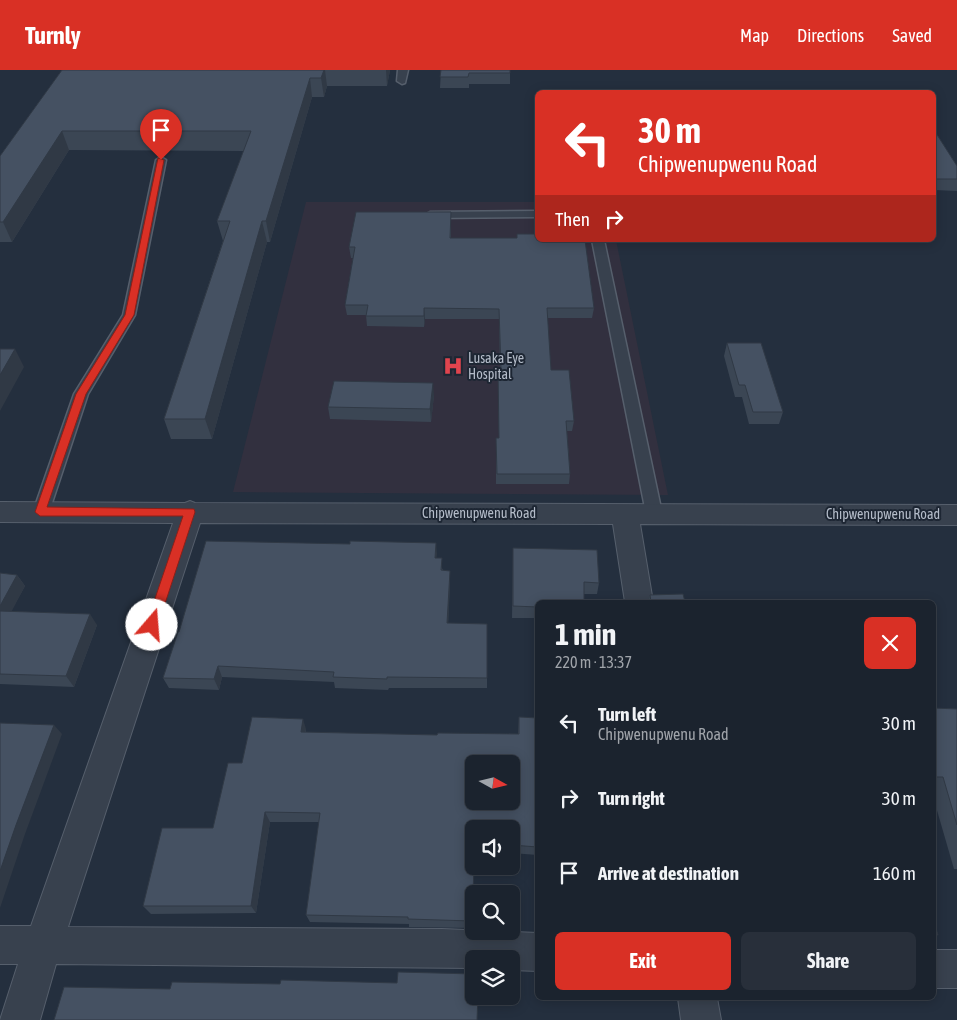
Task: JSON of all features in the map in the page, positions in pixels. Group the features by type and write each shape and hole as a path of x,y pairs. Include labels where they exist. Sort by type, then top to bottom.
{"street":[{"name":"Chipwenupwenu Road","path":"0,512 957,515"},
{"path":"20,1020 43,946 190,512"},
{"path":"625,513 639,600"},
{"path":"0,945 432,948 535,952"},
{"path":"936,969 957,969"},
{"path":"698,1000 701,1020"}],"lane":[{"path":"402,81 404,70"},
{"path":"40,512 81,394 129,315 161,160"},
{"path":"421,215 535,214"},
{"path":"598,242 654,513"}],"shaded area":[{"name":"Lusaka Eye Hospital","path":"306,202 535,202 535,242 616,242 668,495 233,492"}],"building":[{"path":"62,70 324,70 321,78 310,78 266,221 262,221 205,419 164,419 230,221 217,221 251,131 62,131 3,222 0,222 0,156"},
{"path":"441,70 510,70 510,73 469,73 468,77 440,77"},
{"path":"936,133 957,166 957,179 936,179"},
{"path":"356,212 451,212 450,238 517,238 517,234 535,234 535,242 585,242 594,308 547,308 551,370 569,370 574,421 566,421 570,474 497,474 496,438 499,438 498,369 501,369 499,309 424,308 424,316 366,316 368,305 345,305 355,247 349,247"},
{"path":"727,343 761,343 783,412 753,412 745,385 739,385"},
{"path":"0,349 15,349 0,375"},
{"path":"334,381 433,383 430,409 328,407"},
{"path":"206,541 350,544 350,541 436,543 435,558 442,558 441,570 450,571 447,623 487,624 487,678 387,677 387,679 333,677 334,672 218,666 214,679 163,678"},
{"path":"513,548 597,550 599,583 584,582 584,600 535,600 535,607 513,606"},
{"path":"0,573 17,575 0,606"},
{"path":"683,594 684,600 651,600 650,595"},
{"path":"0,611 90,614 66,676 0,674"},
{"path":"936,708 957,709 957,825 943,777 936,777"},
{"path":"252,717 303,719 301,732 437,735 438,733 519,734 519,717 535,718 535,847 520,846 520,820 465,820 465,875 474,875 473,885 465,885 465,921 408,919 408,917 306,915 320,813 265,812 251,906 143,906 162,828 213,828 228,763 242,763"},
{"path":"0,723 54,725 0,871"},
{"path":"398,972 465,974 465,1005 478,1005 477,1020 54,1020 64,987 170,989 172,982 280,984 281,980 397,983"}],"place":[{"name":"Lusaka Eye Hospital","path":"453,366"}],"route":[{"path":"152,625 190,512 40,512 81,394 129,315 161,160"}]}
